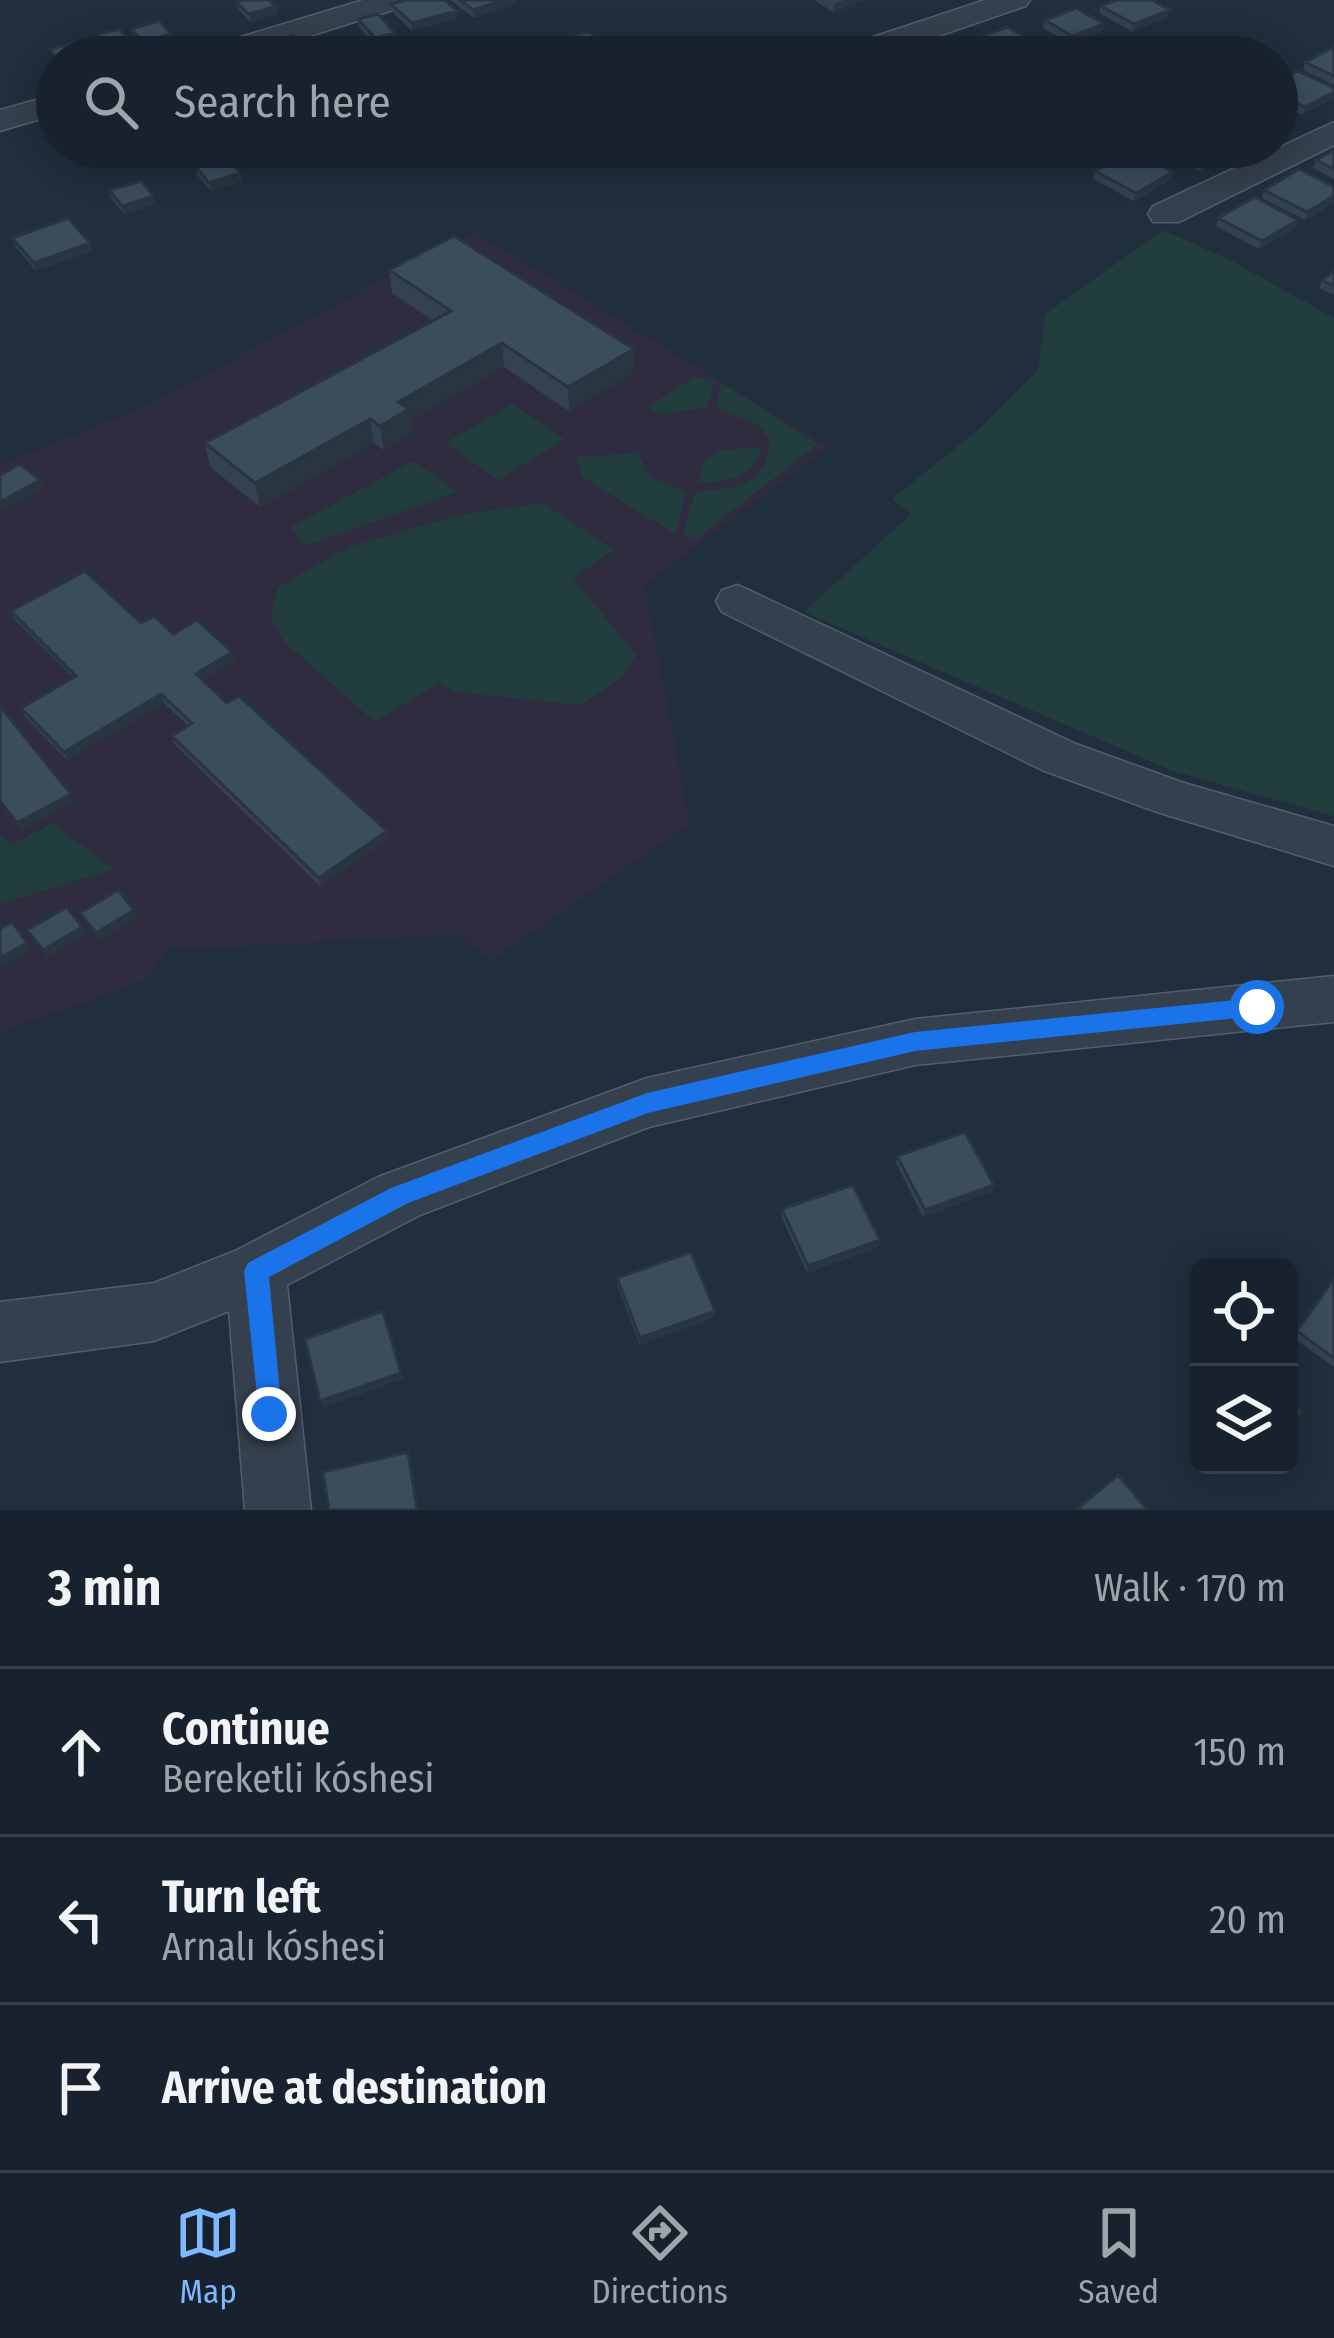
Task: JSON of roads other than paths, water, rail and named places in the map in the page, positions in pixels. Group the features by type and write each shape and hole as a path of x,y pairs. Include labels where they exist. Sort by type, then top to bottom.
{"street":[{"path":"278,36 395,0"},
{"path":"908,36 1015,0"},
{"path":"0,121 36,110"},
{"path":"1298,150 1334,132"},
{"path":"1166,214 1260,168"},
{"path":"738,601 1059,757 1174,799 1334,846"},
{"path":"0,1332 154,1312 256,1271 400,1196 647,1103 915,1042 1334,999"},
{"path":"256,1271 278,1510"}]}
